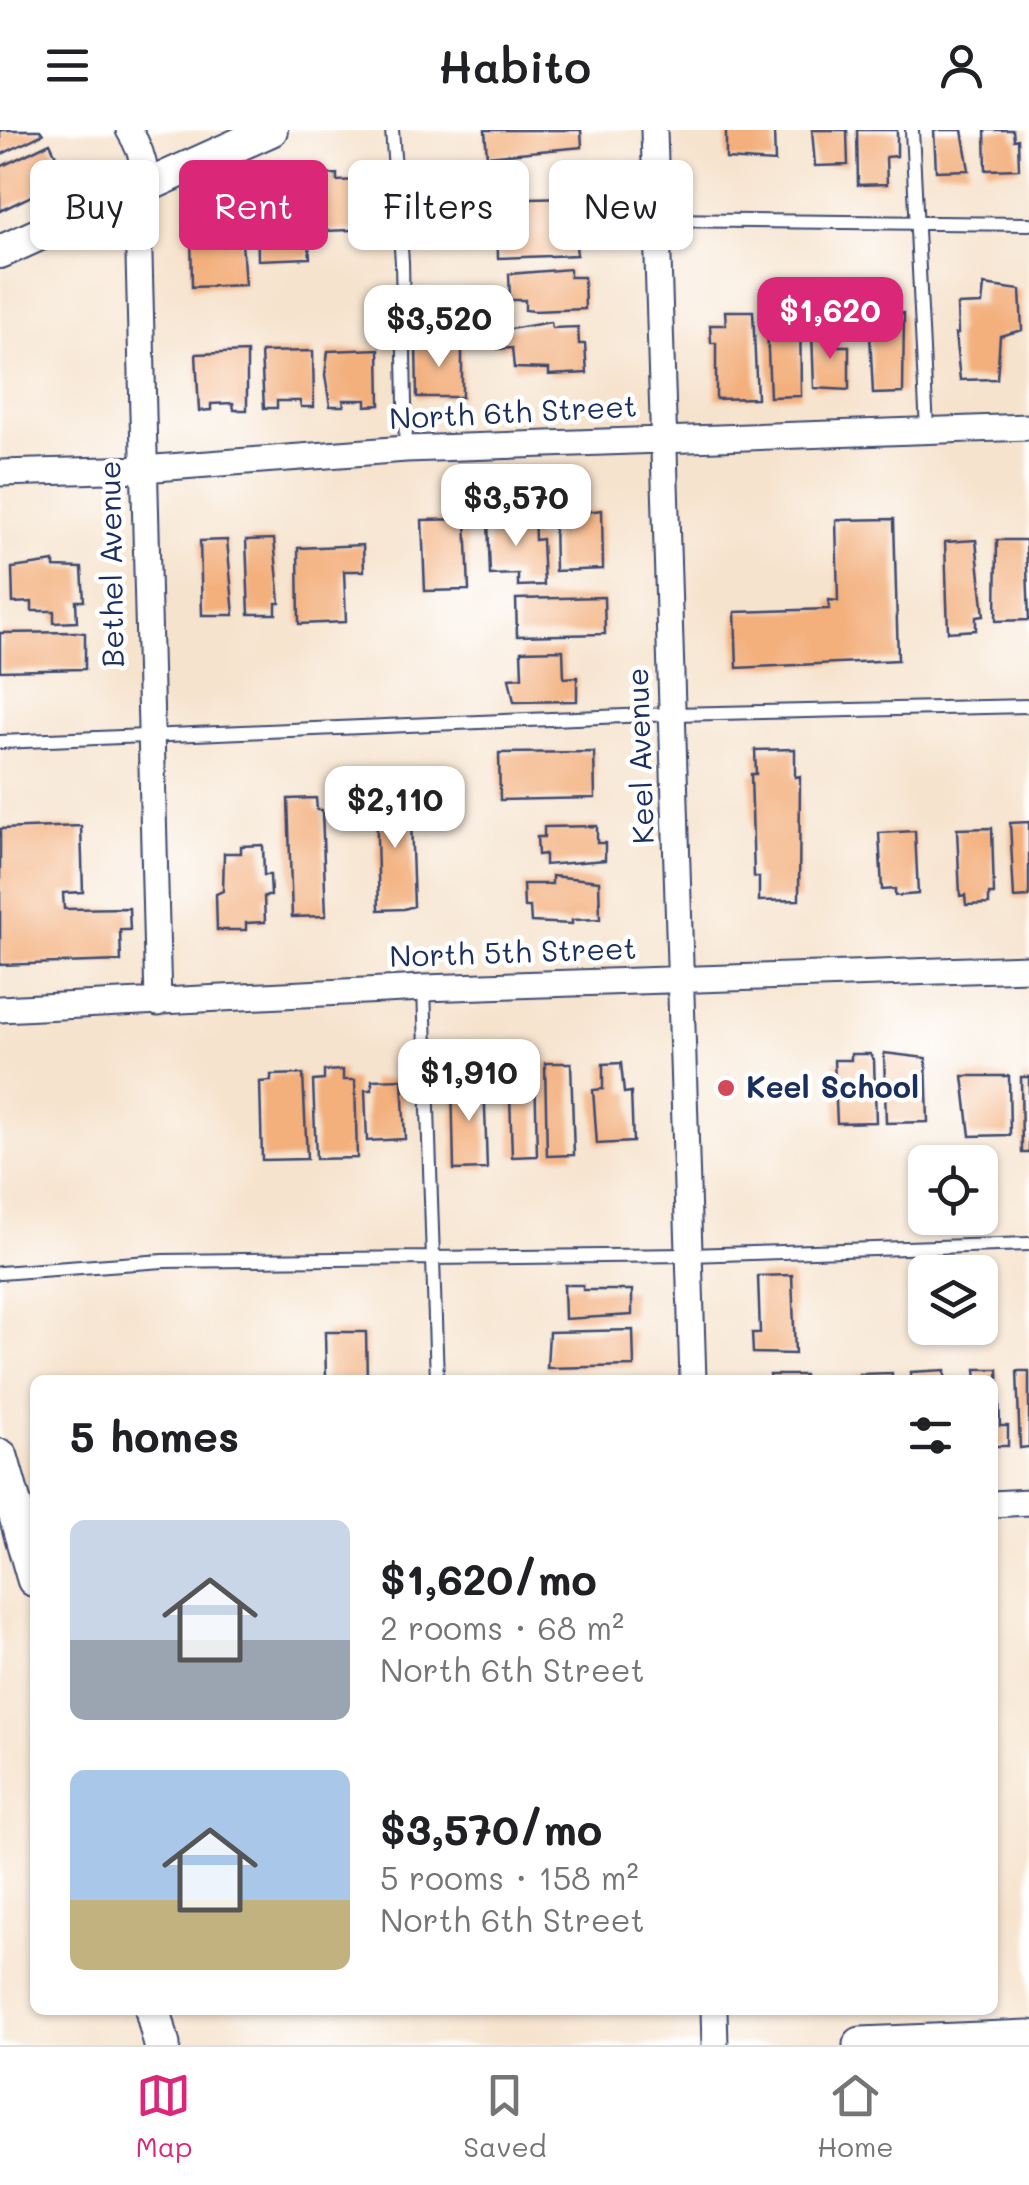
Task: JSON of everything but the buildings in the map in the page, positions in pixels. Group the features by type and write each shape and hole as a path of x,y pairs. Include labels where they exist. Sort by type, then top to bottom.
{"main road":[{"path":"0,1456 29,1536"},
{"path":"154,2015 162,2045"},
{"path":"861,2045 1029,2038"}],"street":[{"name":"Bethel Avenue","path":"129,130 144,160"},
{"path":"159,182 271,130"},
{"name":"Keel Avenue","path":"654,130 655,160"},
{"path":"0,252 30,239"},
{"name":"Bethel Avenue","path":"139,250 148,736 158,1004"},
{"name":"Keel Avenue","path":"659,250 693,1375"},
{"name":"North 6th Street","path":"0,473 143,469 406,450 664,438 1029,427"},
{"name":"North 5th Street","path":"0,1009 424,988 1029,968"},
{"path":"998,1504 1029,1502"},
{"path":"714,2015 715,2045"}],"lane":[{"path":"392,130 402,262 406,450"},
{"path":"912,130 927,430"},
{"path":"693,220 1029,224"},
{"path":"0,742 672,714 1029,706"},
{"path":"424,988 438,1375"},
{"path":"0,1272 163,1261 688,1255 1029,1244"}],"place":[{"name":"Keel School","path":"726,1088"}]}
